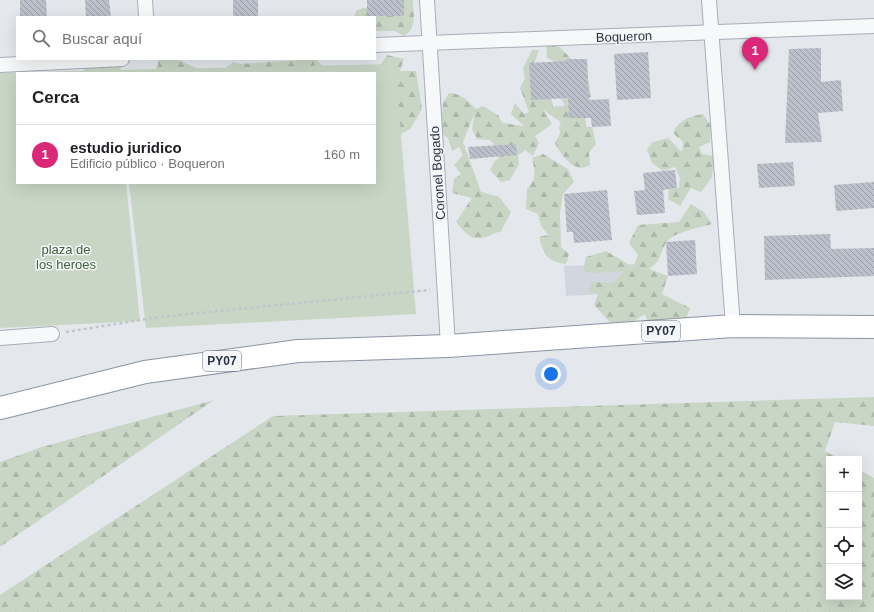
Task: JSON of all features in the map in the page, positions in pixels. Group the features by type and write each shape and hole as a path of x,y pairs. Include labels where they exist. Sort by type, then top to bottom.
{"highway":[{"name":"PY07","path":"0,408 146,372 298,351 448,346 733,326 874,327"}],"street":[{"path":"146,0 146,16"},
{"name":"Coronel Bogado","path":"427,0 448,346"},
{"path":"709,0 710,33 733,326"},
{"name":"Boqueron","path":"376,45 874,26"},
{"path":"0,65 102,60"},
{"path":"0,338 52,334"}],"path":[{"path":"52,334 159,317 445,289"}],"shaded area":[{"path":"636,264 640,292 566,296 564,266"}],"green space":[{"path":"399,0 413,0 413,24 404,36 395,31 376,31 376,16 354,16 356,11 363,8 369,8"},
{"path":"546,45 560,47 570,58 586,66 591,97 585,108 586,127 592,127 596,144 589,153 590,165 584,167 574,166 565,158 555,143 560,133 559,127 561,122 543,110 552,124 535,136 539,143 533,156 525,150 518,155 519,164 510,180 501,182 490,170 495,161 503,154 490,140 477,139 472,129 475,112 463,142 481,192 499,197 511,212 501,231 481,238 471,237 456,222 472,198 452,193 454,179 461,174 454,165 463,155 459,147 452,151 448,138 440,132 443,103 449,93 457,94 476,109 483,106 498,115 502,123 524,126 511,114 515,103 524,114 529,112 520,88 525,78 523,68 532,50 539,50 534,64 551,95 553,107 565,106 559,95 561,66 547,58"},
{"path":"387,55 404,59 400,71 416,71 422,109 410,129 386,143 376,72 356,72 377,70"},
{"path":"158,60 179,60 198,69 154,72 158,65"},
{"path":"317,60 328,72 229,72 227,67 233,62 240,64"},
{"path":"120,61 121,67 119,72 84,72 85,64"},
{"path":"395,64 416,314 146,328 129,184 376,184 376,72 116,72 116,70"},
{"name":"plaza de los heroes","path":"114,70 115,72 38,72"},
{"name":"plaza de los heroes","path":"0,73 16,73 16,184 126,184 140,321 0,328"},
{"path":"703,114 711,126 710,142 699,147 702,154 714,156 712,177 701,192 691,188 680,206 668,199 669,189 679,188 680,178 675,167 663,171 652,163 647,149 653,142 668,138 682,152 683,142 673,133 675,128 685,119"},
{"path":"543,154 568,169 574,182 563,194 560,213 561,247 569,254 566,264 550,259 544,252 539,237 548,235 541,226 538,214 526,209 527,189 534,178 532,158"},
{"path":"691,204 704,212 712,224 680,233 669,239 656,263 649,269 668,276 662,294 690,308 683,329 649,327 645,314 618,331 594,305 598,294 589,292 591,282 613,283 624,271 593,273 583,271 586,257 606,251 633,267 638,255 629,243 638,225 679,222"},
{"path":"874,397 874,426 835,422 825,451 834,456 826,456 826,600 862,600 862,472 874,478 874,612 0,612 0,595 273,416"},
{"path":"214,400 0,547 0,462 42,447"}],"building":[{"path":"20,0 46,0 47,16 20,16"},
{"path":"85,0 109,0 111,16 86,16"},
{"path":"233,0 258,0 258,16 233,16"},
{"path":"367,0 404,0 404,16 367,16"},
{"path":"821,48 821,82 841,80 843,111 818,113 822,142 785,143 789,49"},
{"path":"648,52 651,98 617,100 614,54"},
{"path":"566,59 587,59 589,100 609,99 611,126 592,127 591,118 569,118 568,98 531,100 529,63 566,61"},
{"path":"516,144 517,155 470,159 468,147"},
{"path":"793,162 795,186 759,188 757,164"},
{"path":"675,170 677,188 663,190 665,213 637,215 634,191 645,190 643,173"},
{"path":"874,182 874,208 836,211 834,185"},
{"path":"607,190 612,240 574,243 573,232 567,232 564,194"},
{"path":"830,234 831,249 874,248 874,276 765,280 764,236"},
{"path":"695,240 697,274 668,276 666,242"}],"place":[{"name":"estudio juridico","path":"755,70"}]}
